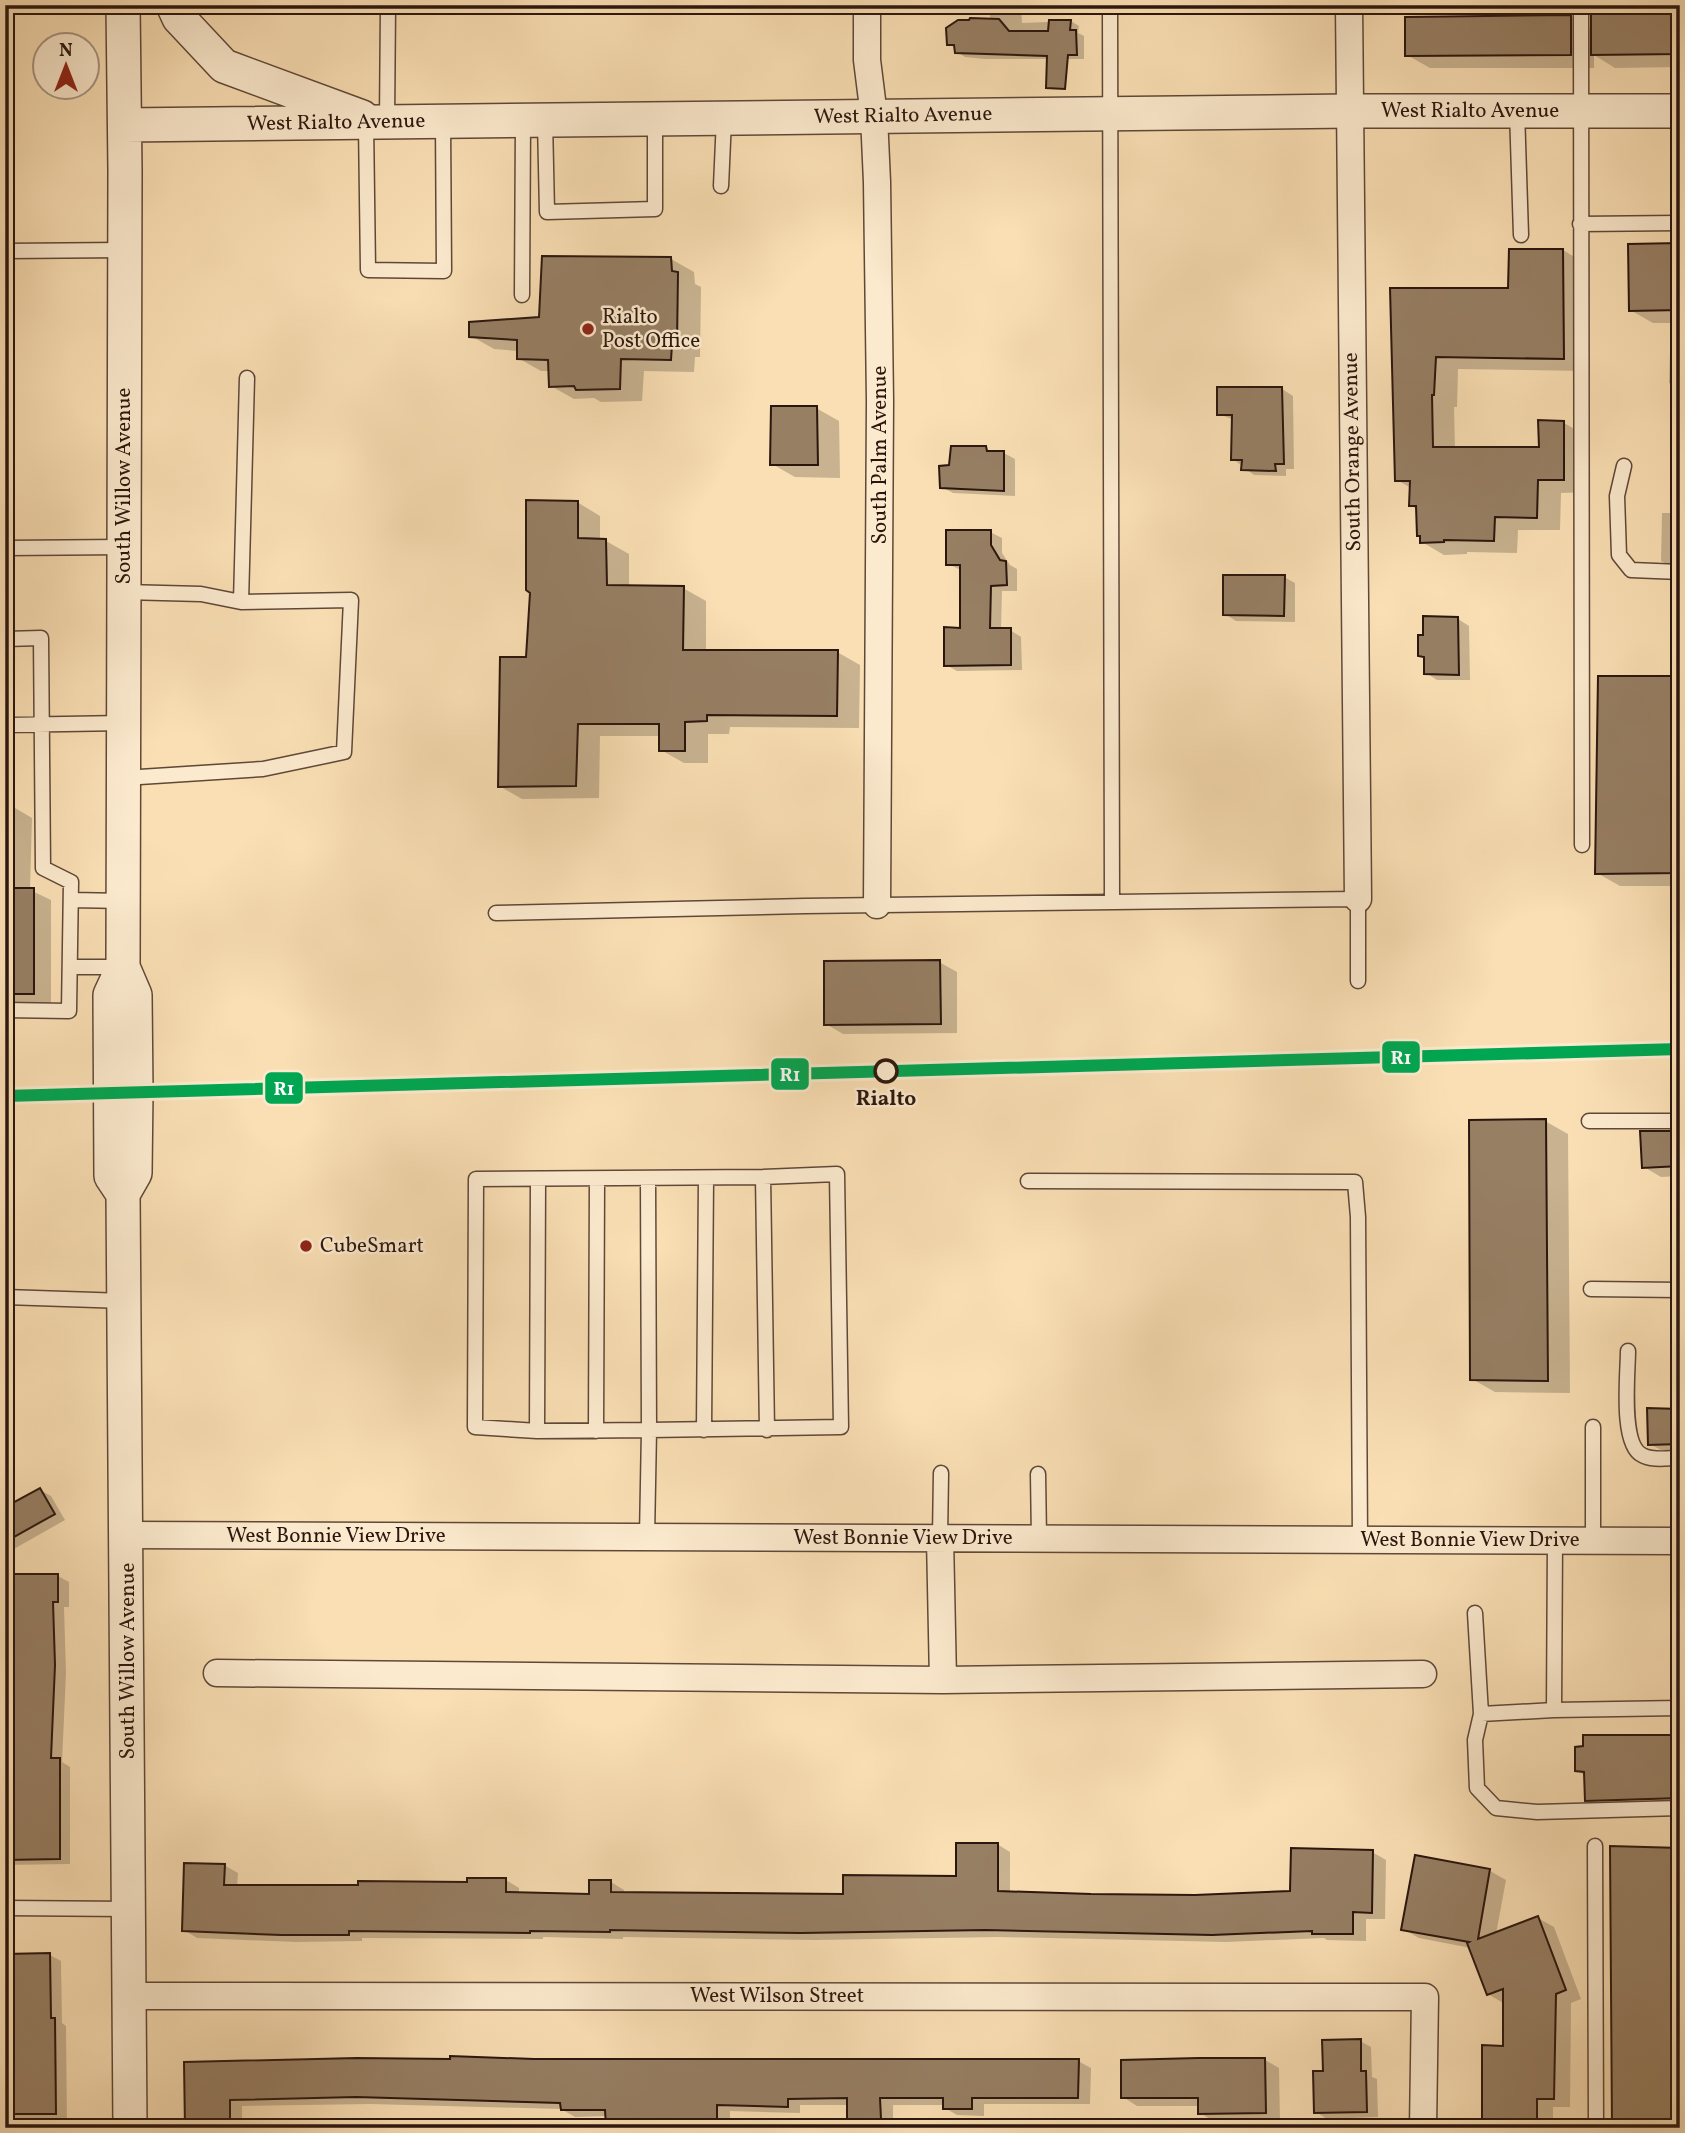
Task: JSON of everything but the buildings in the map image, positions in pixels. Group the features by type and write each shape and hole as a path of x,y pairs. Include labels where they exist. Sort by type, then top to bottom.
{"street":[{"name":"South Willow Avenue","path":"123,5 123,967 135,995 136,1091 135,1173 123,1194 130,2128"},
{"path":"173,5 179,18 224,66 377,123"},
{"name":"South Palm Avenue","path":"867,5 867,60 874,116 881,477 877,905"},
{"name":"South Orange Avenue","path":"1349,5 1358,900"},
{"name":"West Rialto Avenue","path":"125,125 1349,111 1680,111"},
{"name":"West Bonnie View Drive","path":"127,1535 1680,1541"},
{"path":"940,1538 943,1680"},
{"path":"216,1673 943,1680 1423,1674"},
{"name":"West Wilson Street","path":"130,1996 1424,1997 1423,2128"}],"lane":[{"path":"388,5 368,270 444,271 443,122"},
{"path":"1110,5 1112,902"},
{"path":"1581,5 1582,845"},
{"path":"1517,111 1521,235"},
{"path":"721,186 724,119"},
{"path":"534,121 547,212 655,209 655,120"},
{"path":"522,295 534,121"},
{"path":"1580,224 1680,223"},
{"path":"5,251 125,250"},
{"path":"241,602 247,378"},
{"path":"1624,466 1617,496 1619,555 1631,570 1680,572"},
{"path":"5,548 124,547"},
{"path":"124,592 201,594 241,602 351,600 344,752 262,769 124,778"},
{"path":"5,639 41,638 43,869 71,882 72,900 69,1011 5,1010"},
{"path":"5,725 124,723"},
{"path":"72,900 123,901"},
{"path":"496,913 877,905 1358,900 1358,981"},
{"path":"70,967 123,967"},
{"path":"1589,1121 1680,1121"},
{"path":"837,1174 841,1427 537,1431 475,1427 476,1179 764,1177 837,1174"},
{"path":"764,1177 767,1430"},
{"path":"704,1430 706,1178"},
{"path":"596,1431 597,1179"},
{"path":"646,1537 649,1430 648,1179"},
{"path":"537,1431 538,1180"},
{"path":"1028,1181 1355,1182 1358,1217 1360,1540"},
{"path":"1591,1289 1680,1290"},
{"path":"5,1297 125,1301"},
{"path":"1628,1351 1630,1440 1634,1449 1643,1456 1680,1458"},
{"path":"1593,1427 1593,1541"},
{"path":"940,1538 941,1473"},
{"path":"1038,1474 1039,1538"},
{"path":"1555,1540 1555,1710"},
{"path":"1475,1613 1481,1714 1475,1740 1477,1788 1496,1808 1537,1812 1680,1808"},
{"path":"1481,1714 1680,1708"},
{"path":"1595,1846 1596,2128"},
{"path":"5,1908 129,1909"}],"transit line":[{"name":"R1","path":"5,1096 1680,1049"}],"place":[{"name":"Rialto Post Office","path":"588,329"},
{"name":"Rialto","path":"886,1071"},
{"name":"CubeSmart","path":"306,1246"}]}
